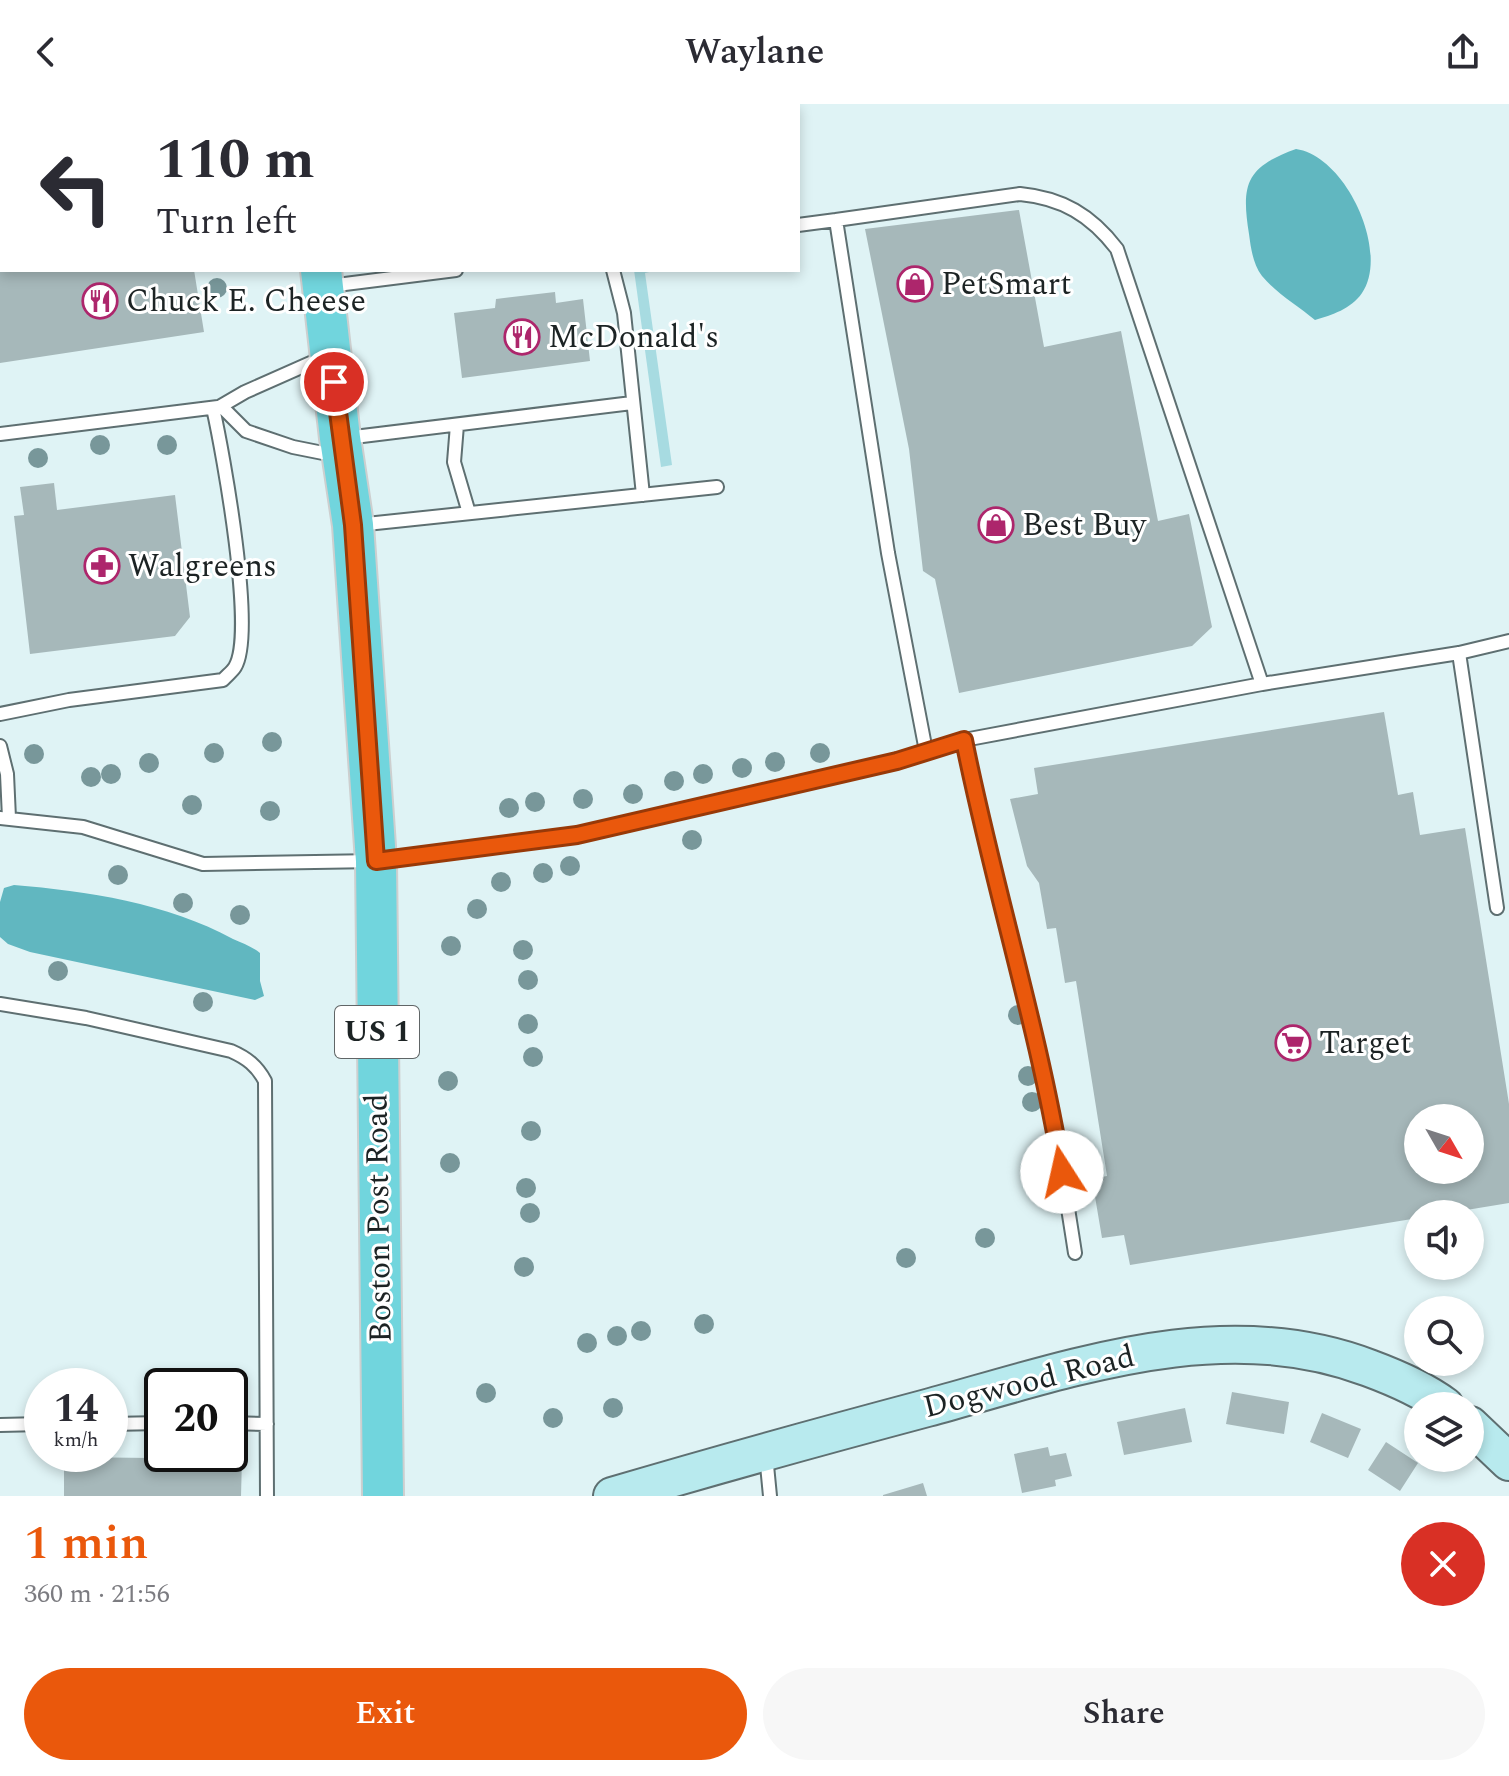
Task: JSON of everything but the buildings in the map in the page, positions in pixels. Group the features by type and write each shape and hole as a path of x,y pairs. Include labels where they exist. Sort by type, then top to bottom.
{"main road":[{"name":"Boston Post Road","path":"322,279 353,525 376,861 383,1496"}],"street":[{"name":"Dogwood Road","path":"612,1496 765,1451 1080,1366 1179,1346 1265,1345 1308,1350 1351,1361 1398,1379 1421,1392"},
{"path":"1484,1438 1509,1462"}],"lane":[{"path":"800,225 1020,194 1038,196 1073,208 1104,231 1117,249 1262,684"},
{"path":"836,220 888,553 926,751"},
{"path":"322,279 426,272"},
{"path":"614,272 624,313 643,495"},
{"path":"0,434 217,407 331,354"},
{"path":"217,407 246,431 293,447 341,448 457,425 632,403"},
{"path":"0,714 69,700 223,680 236,666 240,650 241,583 217,407"},
{"path":"457,425 454,462 469,513"},
{"path":"353,525 717,487"},
{"path":"0,746 7,774 4,818 83,827 203,864 376,861 577,835 897,761 964,740 1262,684 1459,653 1509,641"},
{"path":"1459,653 1497,908"},
{"path":"964,740 981,821 1038,1044 1055,1126 1075,1253"},
{"path":"0,1004 86,1018 231,1051 258,1068 265,1081 267,1097 267,1496"},
{"path":"248,1423 267,1424"},
{"path":"0,1425 24,1424"},
{"path":"765,1451 770,1496"}],"shaded area":[{"path":"1296,149 1314,156 1331,169 1346,187 1367,231 1371,254 1369,275 1358,299 1341,311 1315,320 1262,276 1253,256 1247,217 1247,190 1257,171 1266,163"},
{"path":"634,272 649,272 645,273 672,465 661,467"},
{"path":"14,885 126,901 208,927 260,953 260,981 264,996 255,1000 30,952 8,944 0,937 0,902 4,888"}],"place":[{"name":"PetSmart","path":"915,284"},
{"name":"Chuck E. Cheese","path":"100,301"},
{"name":"McDonald's","path":"522,337"},
{"name":"Best Buy","path":"996,525"},
{"name":"Walgreens","path":"102,566"},
{"name":"Target","path":"1293,1043"}],"route":[{"path":"334,382 353,525 376,861 577,835 897,761 964,740 981,821 1038,1044 1062,1172"}]}
